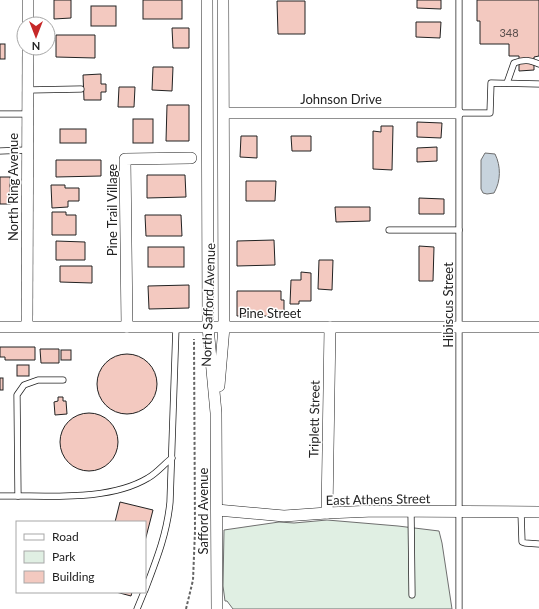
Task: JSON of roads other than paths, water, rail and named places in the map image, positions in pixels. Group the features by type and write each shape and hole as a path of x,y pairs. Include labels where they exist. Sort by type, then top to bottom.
{"street":[{"path":"28,0 28,16"},
{"name":"North Safford Avenue","path":"207,0 208,327 216,413"},
{"name":"North Safford Avenue","path":"216,413 224,327 224,0"},
{"name":"North Ring Avenue","path":"27,326 28,56"},
{"name":"Johnson Drive","path":"224,113 458,113"},
{"name":"Pine Trail Village","path":"127,327 125,158 191,158"},
{"name":"Pine Street","path":"0,327 539,327"},
{"name":"Triplett Street","path":"327,513 330,327"},
{"name":"Safford Avenue","path":"216,413 217,609"},
{"name":"East Athens Street","path":"217,510 284,516 327,513 539,512"}],"lane":[{"name":"Hibiscus Street","path":"459,0 459,609"},
{"path":"507,84 514,63 522,60 531,60 539,64"},
{"path":"458,113 490,113 491,84 539,84"},
{"path":"28,90 81,89"},
{"path":"0,114 28,114"},
{"path":"0,150 27,150"},
{"path":"389,230 459,230"},
{"path":"146,588 157,560 169,520 176,327"},
{"path":"18,496 17,395 24,385 38,380 62,380"},
{"path":"0,496 93,495 119,491 149,478 172,458"},
{"path":"411,512 412,595"},
{"path":"521,512 522,542 525,544 539,544"},
{"path":"137,609 144,593"}]}
